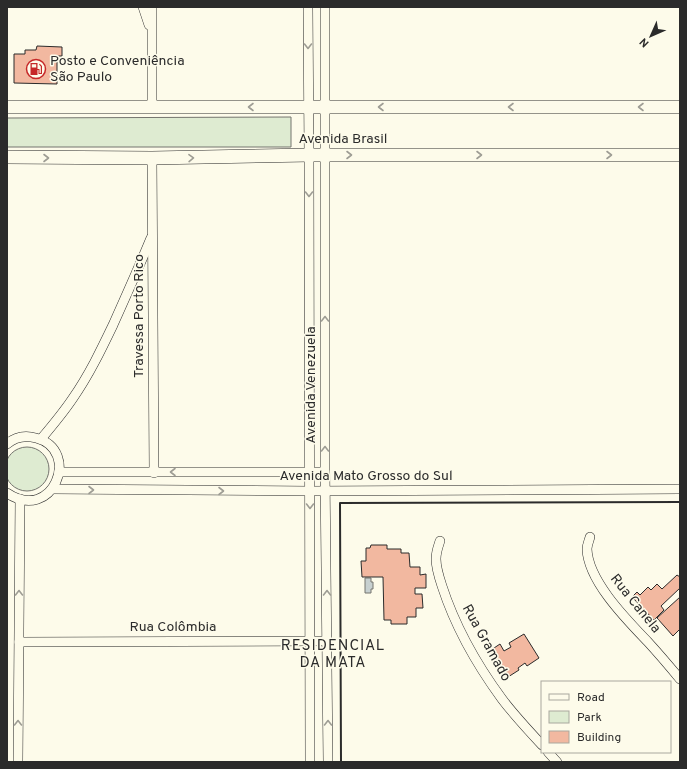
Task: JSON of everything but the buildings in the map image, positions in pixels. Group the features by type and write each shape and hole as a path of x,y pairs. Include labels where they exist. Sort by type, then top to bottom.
{"street":[{"path":"143,7 152,32"},
{"path":"152,7 152,107"},
{"name":"Avenida Venezuela","path":"308,7 310,762"},
{"name":"Avenida Venezuela","path":"325,7 325,472 328,762"},
{"path":"7,107 680,107"},
{"name":"Avenida Brasil","path":"7,157 152,158 309,155 680,155"},
{"name":"Travessa Porto Rico","path":"152,158 154,472"},
{"path":"41,439 73,398 88,374 106,340 132,284 153,233"},
{"path":"7,444 12,440 21,437 31,436 41,439 54,451 60,468 56,483 52,489 38,499 20,500 7,493"},
{"name":"Avenida Mato Grosso do Sul","path":"59,472 325,472"},
{"name":"Avenida Mato Grosso do Sul","path":"52,489 310,491 680,489"},
{"path":"18,762 20,500"},
{"name":"Rua Canela","path":"590,537 587,548 588,560 595,576 607,596 680,679"},
{"name":"Rua Gramado","path":"440,541 436,555 438,574 446,599 461,633 479,665 501,698 541,744"},
{"name":"Rua Colômbia","path":"19,642 327,641"},
{"path":"549,753 557,762"}],"green space":[{"path":"291,117 291,147 7,147 7,118"},
{"path":"27,447 39,451 45,457 49,469 45,481 39,487 27,491 15,487 9,481 5,469 9,457 15,451"}],"shaded area":[{"path":"365,578 371,578 371,582 373,582 373,589 371,589 371,593 365,593"}],"wall":[{"path":"341,762 340,503 680,502"}],"place":[{"name":"Posto e Conveniência São Paulo","path":"36,69"}],"district":[{"name":"RESIDENCIAL DA MATA","path":"333,654"}]}
